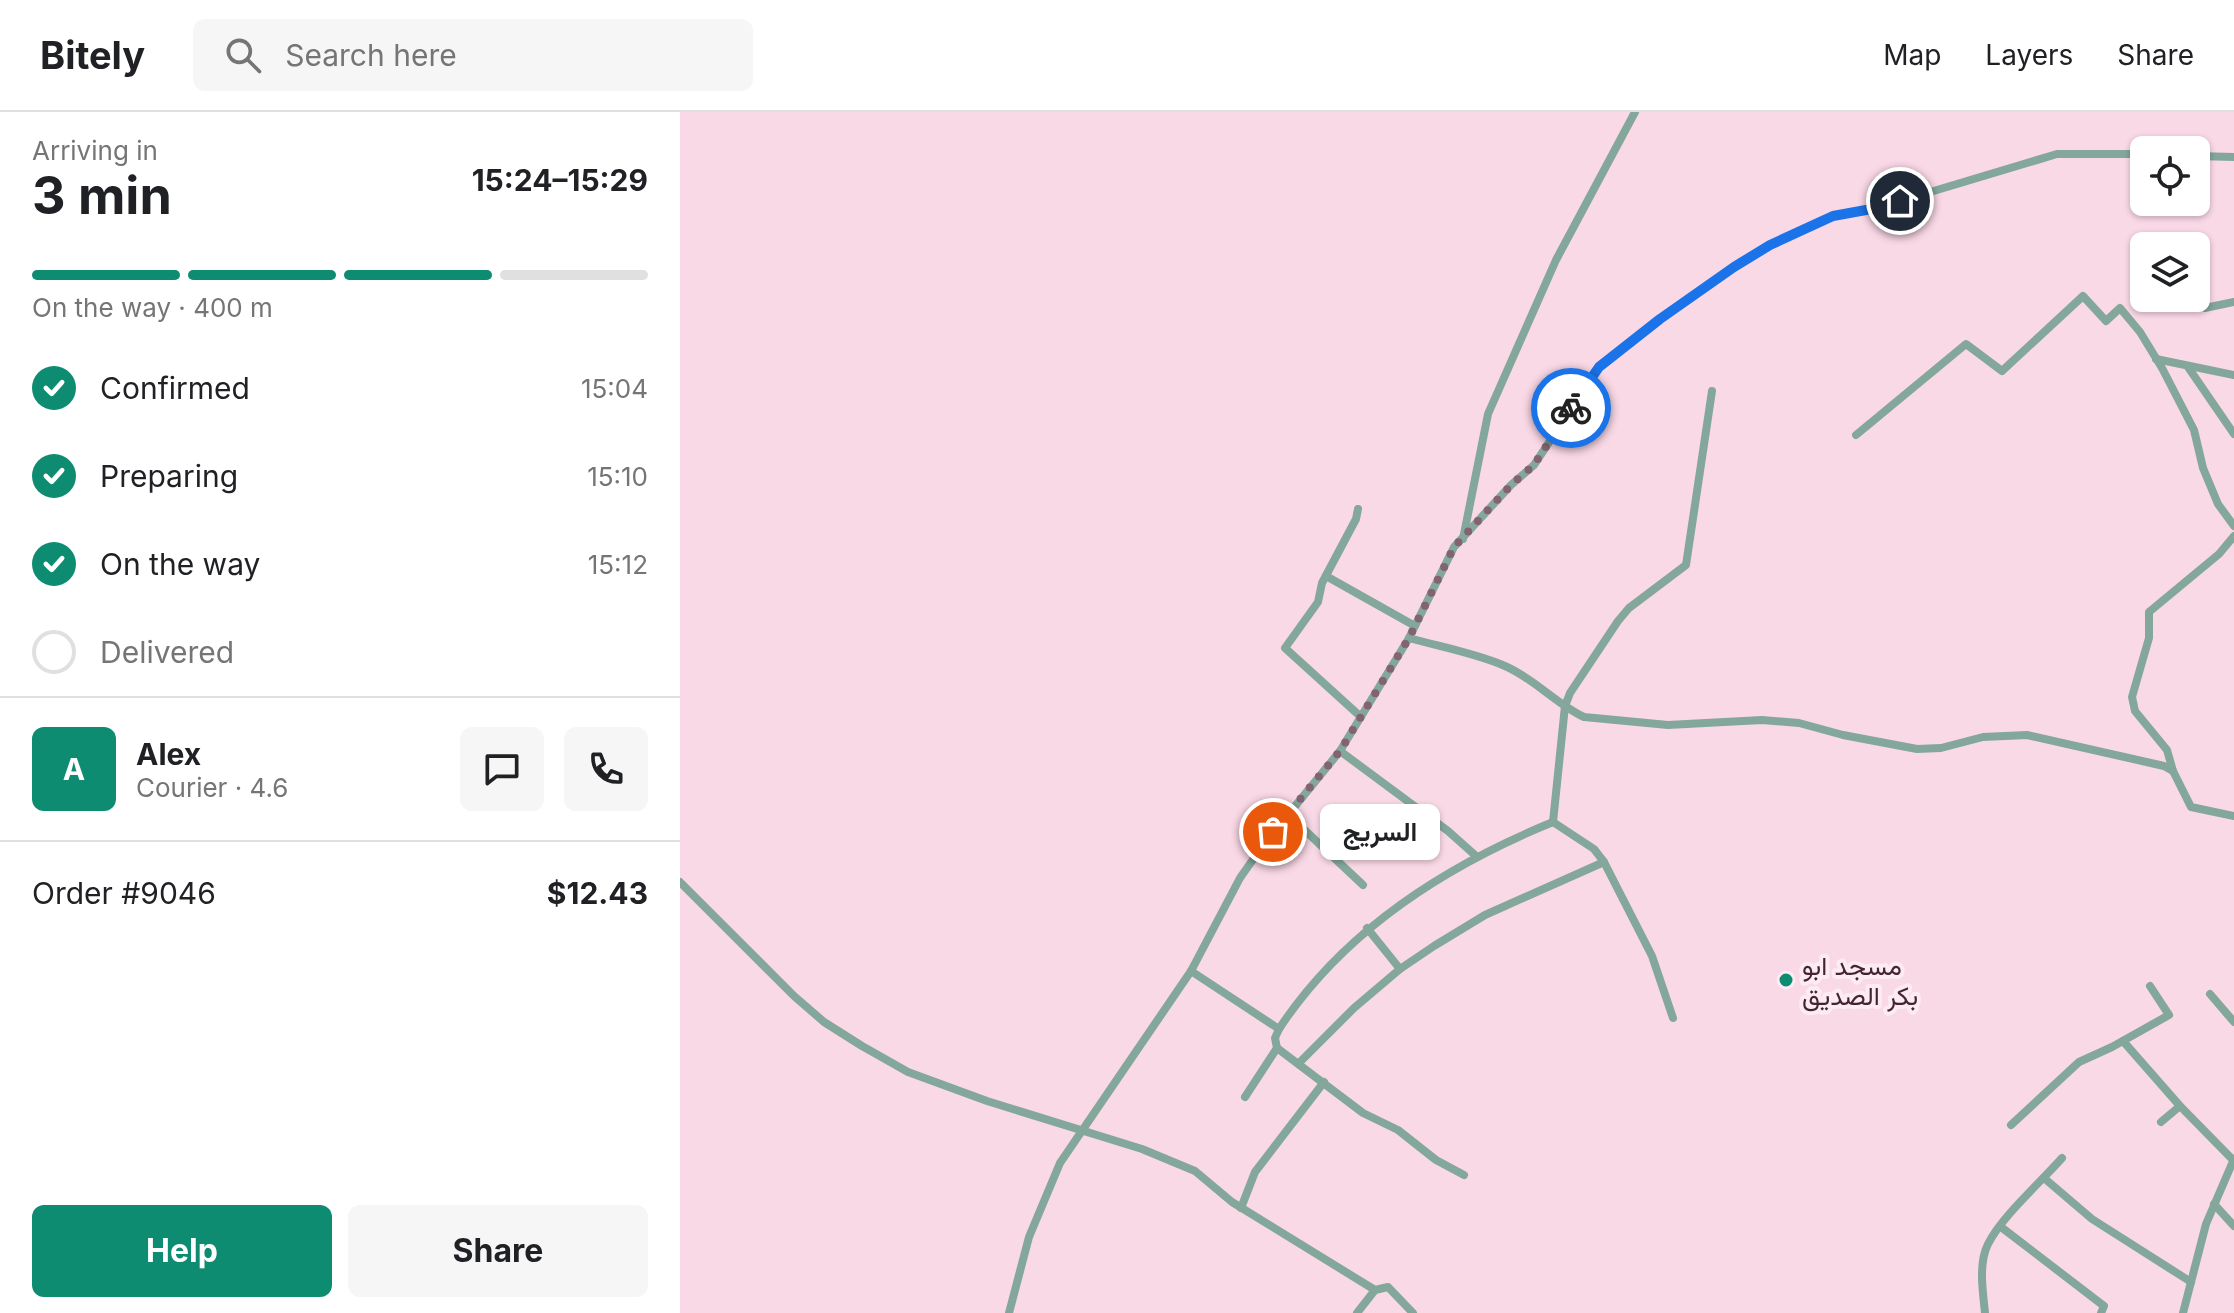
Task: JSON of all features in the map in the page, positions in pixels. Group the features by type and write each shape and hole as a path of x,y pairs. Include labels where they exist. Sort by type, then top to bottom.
{"street":[{"path":"1463,540 1488,414 1556,260 1635,112"},
{"path":"1009,1313 1029,1237 1060,1163 1191,971 1240,878 1340,751 1409,638 1454,547 1511,485 1534,465 1599,367 1660,319 1770,245 1833,216 1877,208 2057,154 2130,154"},
{"path":"2210,156 2234,157"},
{"path":"1856,435 1966,344 2002,371 2083,296 2106,321 2120,308 2140,332 2194,430 2203,468 2218,504 2234,526"},
{"path":"2210,307 2234,302"},
{"path":"2156,359 2234,375"},
{"path":"2188,367 2234,434"},
{"path":"1553,822 1565,706 1570,693 1629,608 1686,565 1712,391"},
{"path":"1358,509 1356,519 1322,583 1318,602 1285,648 1361,717"},
{"path":"2234,536 2219,554 2149,612 2149,638 2132,697 2135,711 2167,750 2173,771 2191,807 2234,816"},
{"path":"1326,576 1415,626"},
{"path":"1409,638 1506,666 1584,717 1662,725 1762,720 1799,723 1917,749 1941,748 1983,737 2027,735 2164,766 2173,771"},
{"path":"1340,751 1448,831 1476,856"},
{"path":"1286,816 1363,885"},
{"path":"1464,1175 1436,1160 1398,1130 1363,1113 1277,1048 1275,1038 1335,957 1367,928 1476,856 1553,822"},
{"path":"1553,822 1594,849 1604,862 1652,956 1673,1018"},
{"path":"1299,1063 1354,1008 1400,969 1485,915 1604,862"},
{"path":"680,882 794,996 824,1022 862,1046 908,1072 987,1101 1142,1149 1195,1171 1241,1208 1375,1290"},
{"path":"1367,928 1400,969"},
{"path":"1191,971 1279,1029"},
{"path":"2011,1125 2079,1062 2169,1015 2150,986"},
{"path":"2210,994 2234,1022"},
{"path":"2123,1041 2180,1106 2233,1159 2206,1224 2183,1313"},
{"path":"1245,1097 1277,1048"},
{"path":"1241,1208 1255,1172 1324,1082"},
{"path":"2161,1122 2180,1106"},
{"path":"1985,1313 1982,1280 1988,1244 2062,1158"},
{"path":"2044,1178 2092,1219 2191,1282"},
{"path":"2214,1204 2234,1226"},
{"path":"2001,1227 2104,1306 2101,1313"},
{"path":"1357,1313 1375,1290 1388,1287 1413,1313"}],"way so far":[{"path":"1273,832 1340,751 1409,638 1454,547 1511,485 1534,465 1571,408"}],"place":[{"name":"السريج","path":"1273,832"},
{"name":"مسجد ابو بكر الصديق","path":"1786,980"}],"route":[{"path":"1571,408 1599,367 1734,267 1770,245 1833,216 1900,201"}]}
